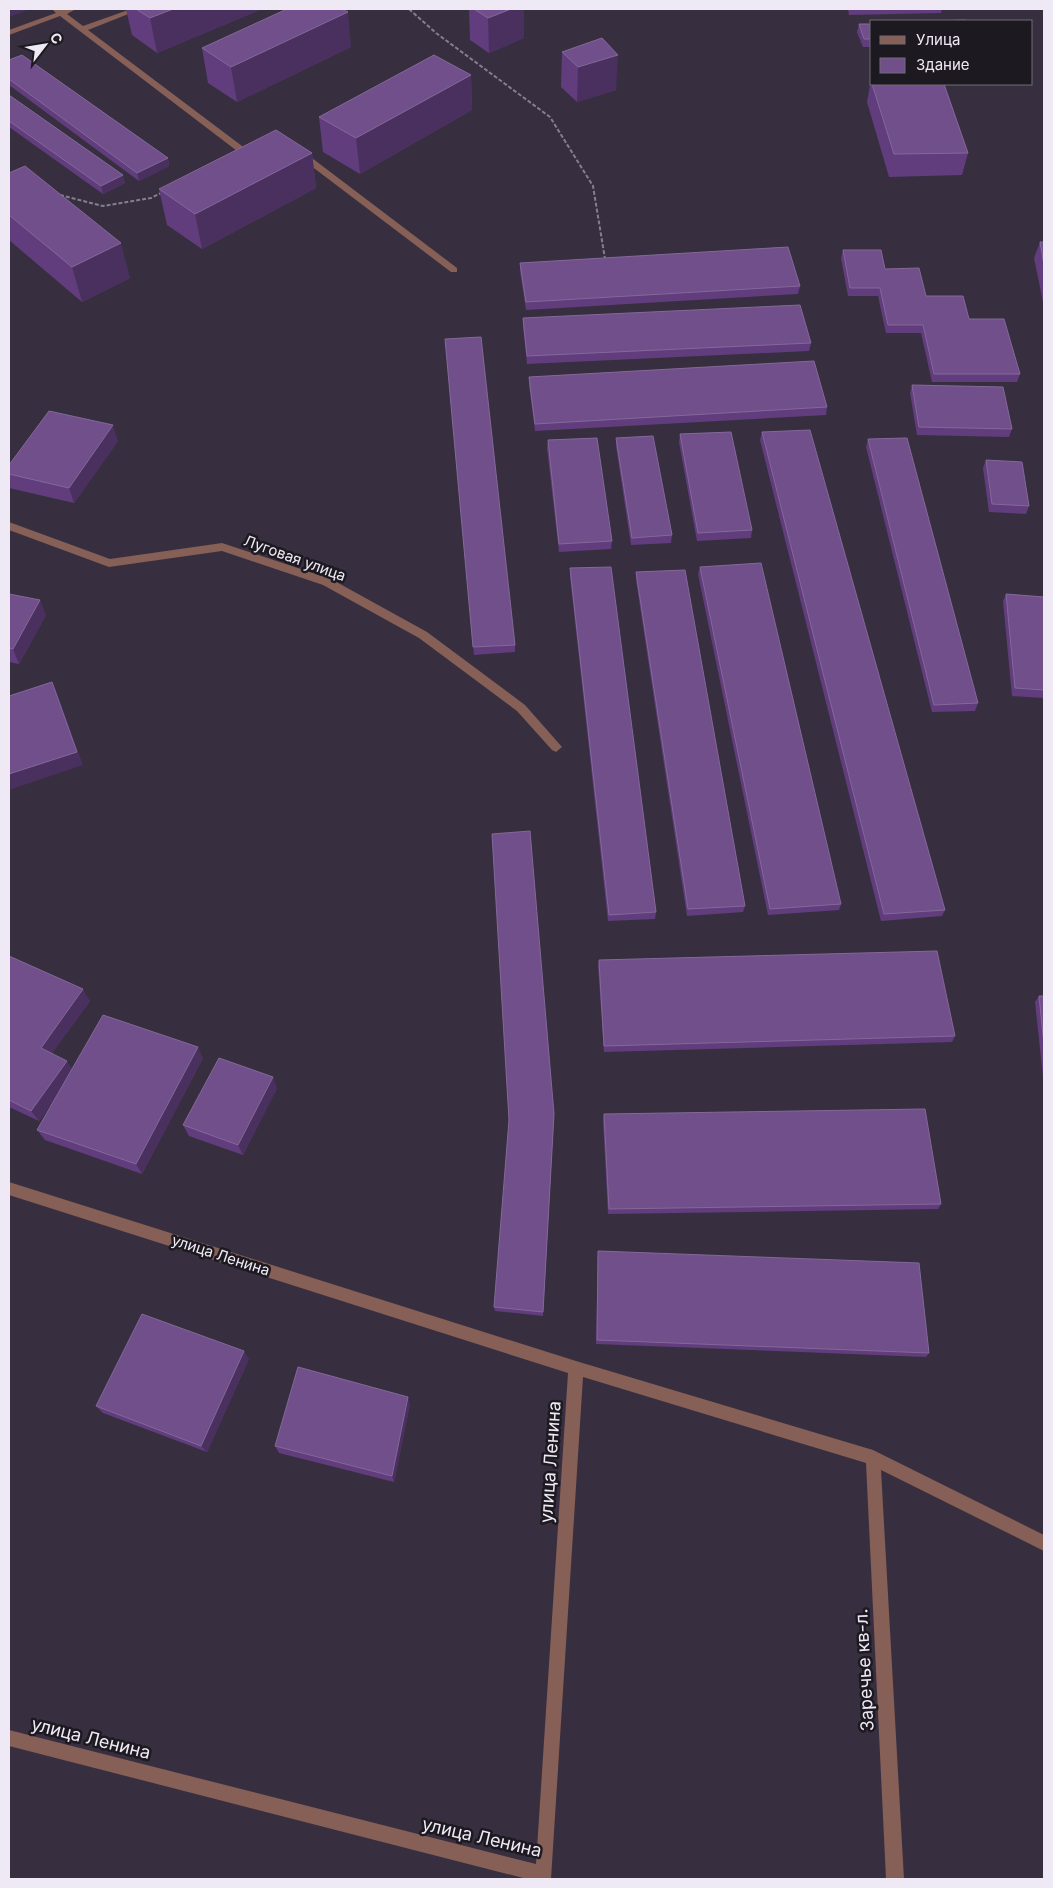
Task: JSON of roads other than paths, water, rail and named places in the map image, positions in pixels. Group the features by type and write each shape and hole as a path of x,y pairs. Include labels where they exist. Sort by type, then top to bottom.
{"street":[{"path":"9,33 59,11 72,9"},
{"path":"82,29 137,9"},
{"path":"59,11 244,152 261,151"},
{"path":"294,149 454,270"},
{"name":"Луговая улица","path":"9,526 109,562 222,547 327,582 423,635 521,708 556,747"},
{"name":"улица Ленина","path":"9,1188 576,1368 873,1458 1044,1543"},
{"name":"улица Ленина","path":"9,1738 544,1875 576,1368"},
{"name":"Заречье кв-л.","path":"873,1458 895,1879"}]}
